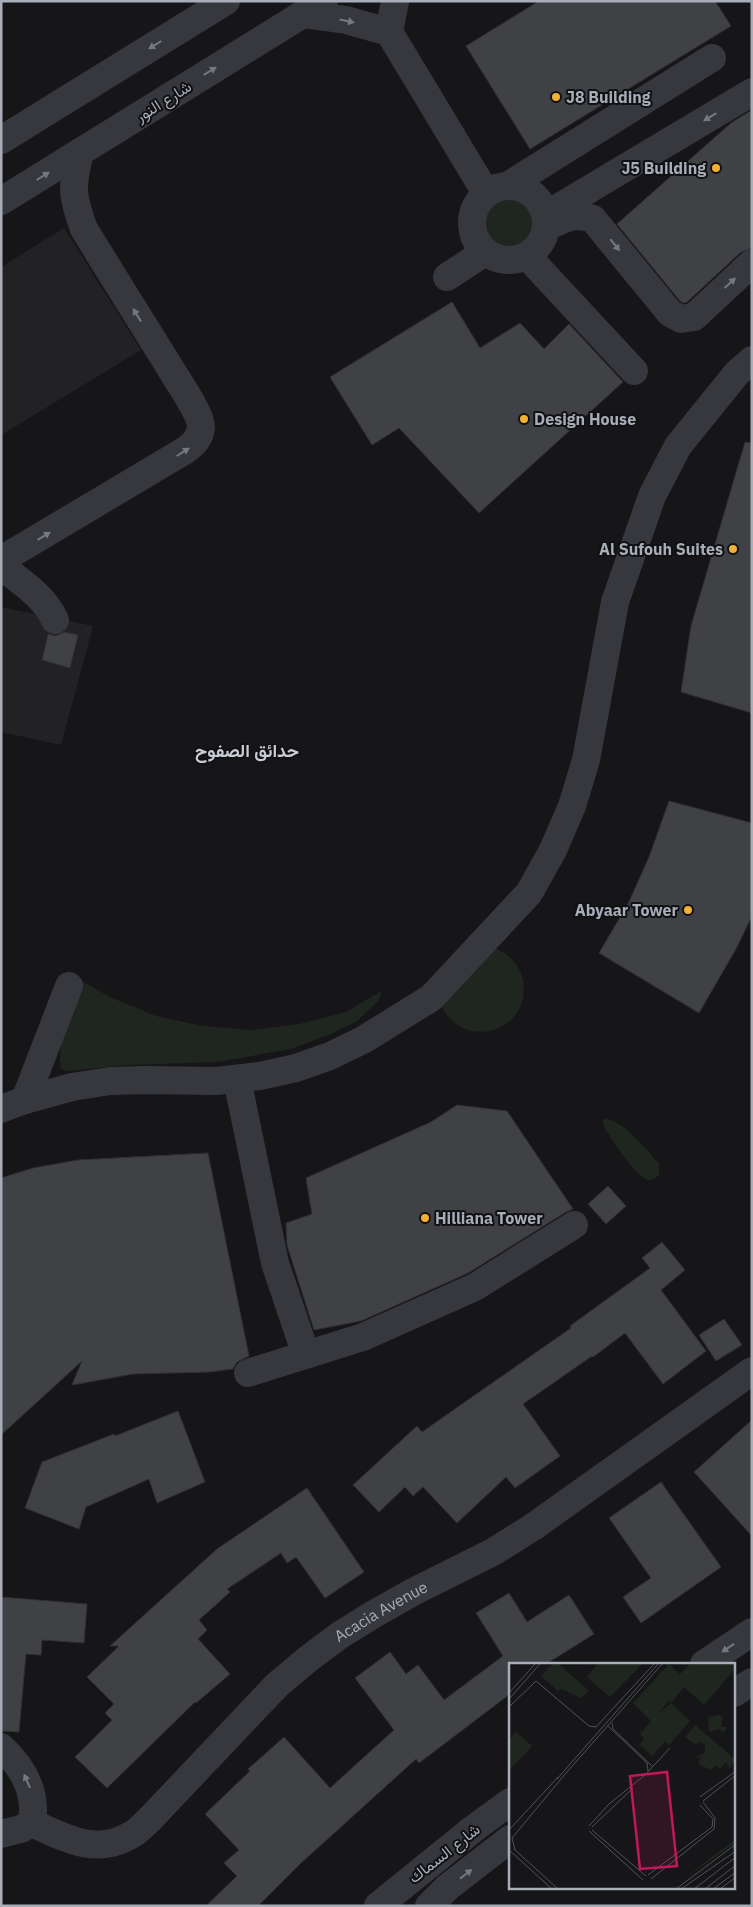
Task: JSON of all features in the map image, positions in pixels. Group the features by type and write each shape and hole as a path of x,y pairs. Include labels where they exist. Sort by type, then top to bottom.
{"street":[{"path":"1,140 226,1"},
{"path":"389,32 395,1"},
{"path":"314,8 346,20 389,32 498,189"},
{"name":"شارع النور","path":"1,201 314,8"},
{"path":"498,189 521,188 533,193 541,203 546,221 544,239 537,249 527,256 516,260 494,258 477,243 473,233 472,222 473,211 478,201 712,58"},
{"path":"546,221 576,196 752,92"},
{"path":"1,560 193,446 201,428 200,418 182,387 84,229 74,203 73,177 80,152"},
{"path":"576,196 670,314 681,319 694,317 752,263"},
{"path":"546,221 577,215 593,219"},
{"path":"447,277 485,252"},
{"path":"527,256 634,370"},
{"path":"13,1104 72,1087 110,1081 216,1082 260,1076 296,1068 330,1056 363,1040 431,998 529,893 553,850 575,797 586,760 615,602 652,496 678,446 737,373 752,360"},
{"path":"1,566 41,598 55,620"},
{"path":"13,1104 69,986"},
{"path":"237,1079 275,1263 306,1355"},
{"path":"248,1373 363,1337 475,1287 574,1225"},
{"name":"Acacia Avenue","path":"32,1823 67,1839 89,1845 112,1843 132,1835 149,1820 277,1685 340,1635 413,1592 494,1552 533,1527 752,1371"},
{"path":"706,1663 752,1632"},
{"path":"736,1692 752,1682"},
{"path":"1,1834 20,1829 32,1823 34,1809 28,1782 13,1758 2,1748"},
{"name":"شارع السماك","path":"378,1906 473,1829 509,1803"},
{"name":"شارع السماك","path":"429,1906 448,1888 509,1840"}],"shaded area":[{"path":"503,199 513,199 523,203 530,210 534,225 530,240 523,247 513,251 503,251 493,247 486,240 482,230 482,220 486,210 493,203"},
{"path":"64,228 141,350 1,435 1,267"},
{"path":"1,607 93,626 61,745 1,732"},
{"path":"481,946 498,949 512,958 521,972 524,989 521,1006 512,1020 498,1029 481,1032 464,1029 450,1020 441,1006 438,989 441,972 450,958 464,949"},
{"path":"82,981 110,997 156,1016 203,1026 251,1030 299,1024 346,1012 383,990 378,1001 357,1021 331,1034 291,1049 218,1062 127,1065 67,1071 61,1069 61,1047 66,1024"},
{"path":"605,1118 628,1131 648,1151 659,1164 659,1174 656,1177 649,1180 637,1172 617,1147 603,1125"}],"building":[{"name":"J8 Building","path":"539,1 715,1 731,26 530,149 466,46"},
{"name":"J5 Building","path":"752,110 752,248 741,252 684,303 680,301 617,224 731,123"},
{"path":"452,302 480,348 520,323 544,349 569,324 623,382 479,513 399,428 372,445 330,377"},
{"name":"Al Sufouh Suites","path":"745,442 752,443 752,713 681,692 691,626"},
{"path":"65,632 78,635 70,668 42,660 48,634 55,636"},
{"name":"Abyaar Tower","path":"669,801 752,823 752,916 736,949 699,1013 599,953 628,904 649,857"},
{"name":"Hilliana Tower","path":"457,1105 507,1111 573,1209 468,1273 361,1321 314,1330 287,1245 286,1223 312,1214 306,1178 431,1122"},
{"path":"208,1153 249,1356 237,1362 233,1369 210,1372 133,1374 72,1385 82,1361 1,1435 1,1178 33,1168 78,1160"},
{"path":"608,1186 626,1206 606,1224 588,1204"},
{"path":"662,1242 685,1270 661,1290 706,1351 663,1384 625,1333 523,1404 560,1456 515,1488 506,1477 457,1523 423,1487 413,1496 405,1487 379,1512 353,1485 417,1426 422,1432 571,1328 570,1326 650,1268 642,1258"},
{"path":"724,1319 742,1345 716,1361 699,1335"},
{"path":"178,1411 205,1482 157,1503 149,1479 86,1507 79,1529 25,1508 42,1462"},
{"path":"752,1420 752,1536 694,1472"},
{"path":"661,1482 721,1567 641,1623 623,1597 651,1578 609,1518"},
{"path":"307,1488 364,1572 325,1598 296,1557 287,1563 281,1553 227,1589 230,1592 199,1620 207,1630 198,1639 230,1674 195,1702 107,1788 75,1757 112,1720 105,1713 114,1704 87,1677 119,1646 110,1646 217,1549"},
{"path":"509,1593 527,1622 569,1595 594,1634 548,1663 509,1663 509,1695 419,1763 416,1759 300,1864 258,1906 206,1906 237,1876 224,1863 239,1850 205,1814 250,1771 248,1769 284,1737 330,1788 394,1730 355,1678 390,1652 406,1674 418,1665 444,1700 503,1656 476,1613"},
{"path":"1,1597 87,1604 84,1643 42,1640 41,1655 26,1654 19,1732 1,1731"}],"place":[{"name":"J8 Building","path":"556,97"},
{"name":"J5 Building","path":"716,168"},
{"name":"Design House","path":"524,419"},
{"name":"Al Sufouh Suites","path":"733,549"},
{"name":"Abyaar Tower","path":"688,910"},
{"name":"Hilliana Tower","path":"425,1218"}],"district":[{"name":"حدائق الصفوح","path":"247,750"}]}
